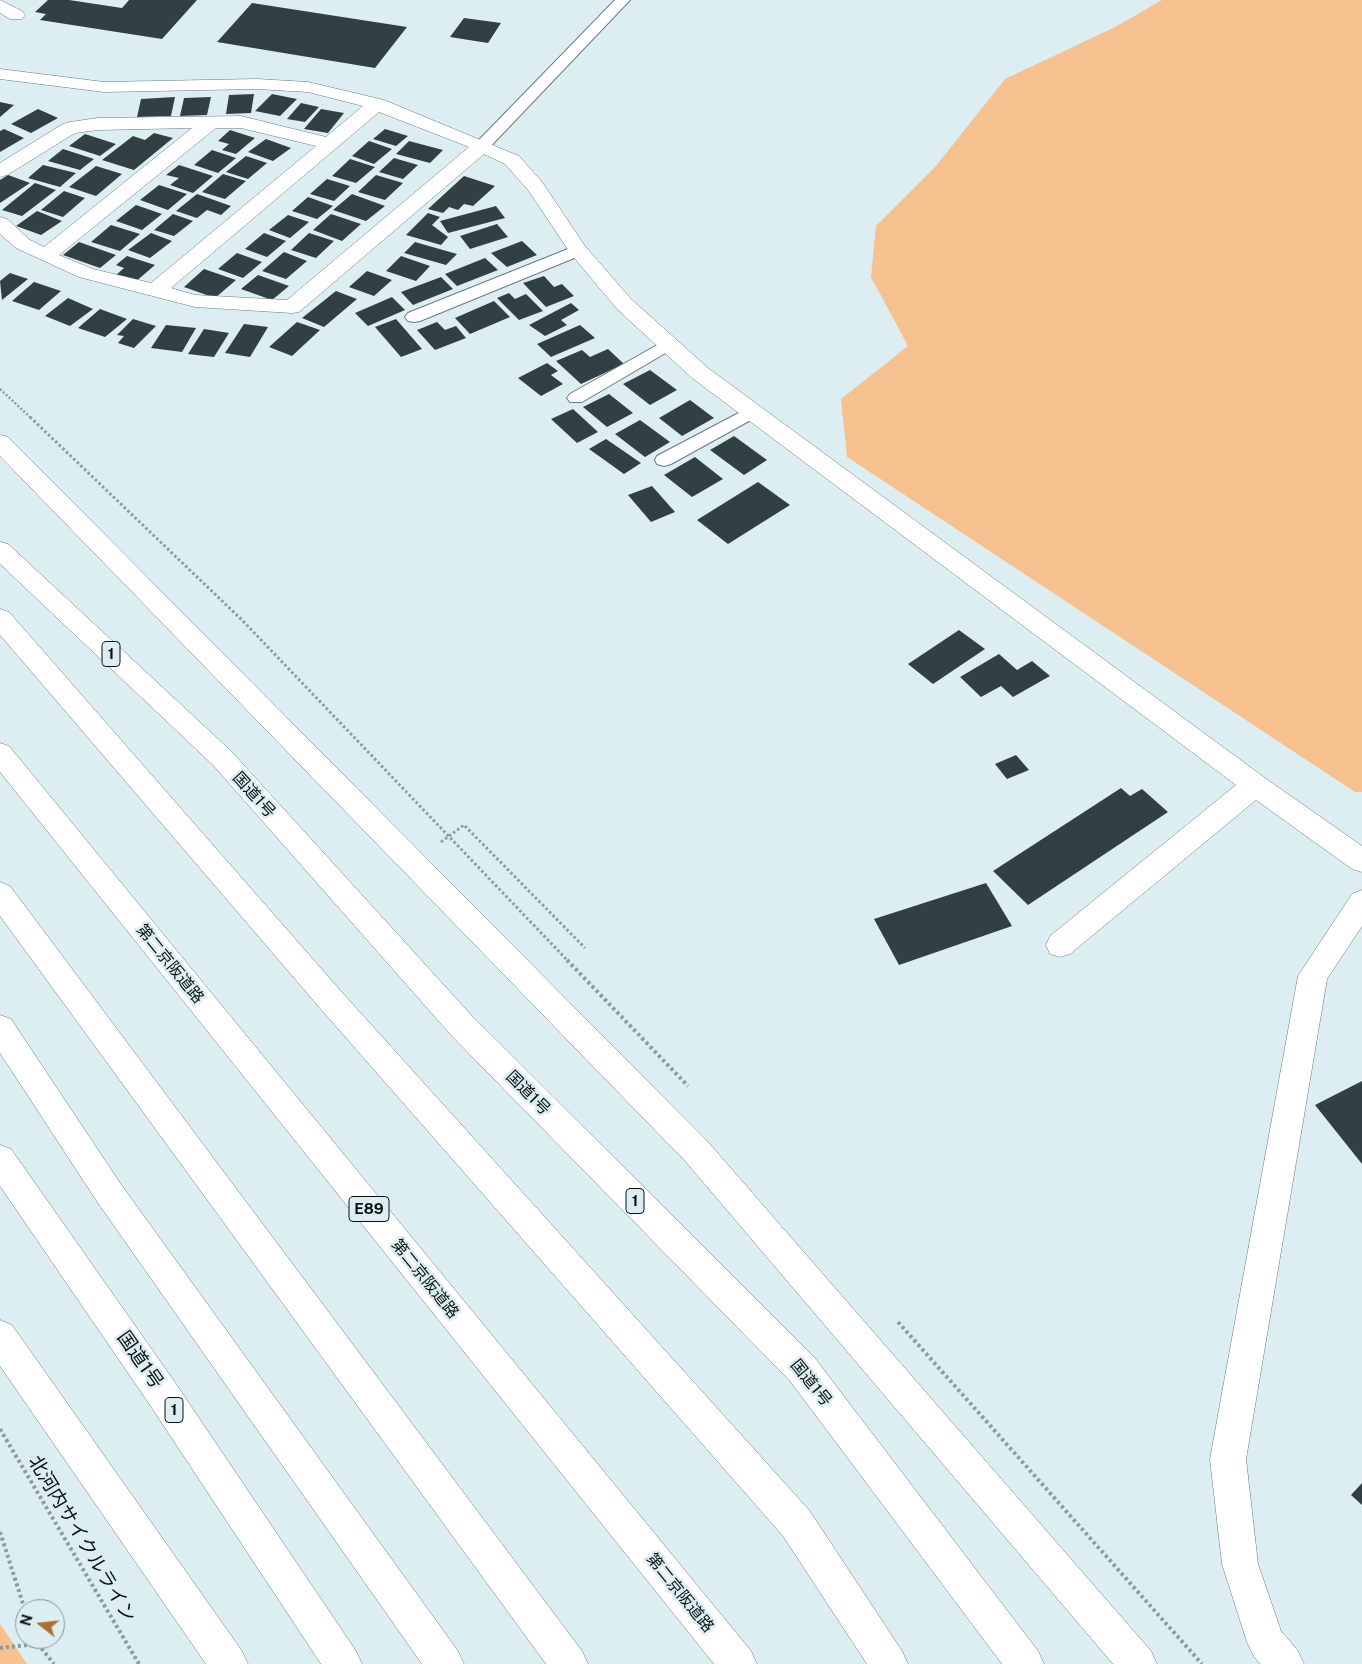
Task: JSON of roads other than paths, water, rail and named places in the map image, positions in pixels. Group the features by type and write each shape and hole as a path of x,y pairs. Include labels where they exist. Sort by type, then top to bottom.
{"main road":[{"path":"0,5 16,15"},
{"path":"0,74 104,88 258,84 308,87 377,104 512,160 534,186 578,250 624,304 700,373 1255,786 1362,861"},
{"path":"155,291 377,104"},
{"path":"45,256 213,121"},
{"path":"0,171 70,128 98,124 241,122 331,144"},
{"path":"0,223 23,244 45,256 86,273 195,301 292,307 482,146"},
{"path":"0,442 697,1152 1138,1664"},
{"name":"国道1号","path":"0,550 222,758 461,1025 802,1370 1025,1664"},
{"path":"0,618 329,998 796,1523 889,1664"},
{"name":"第二京阪道路","path":"0,753 738,1664"},
{"path":"1060,945 1255,786"},
{"path":"0,894 569,1664"},
{"path":"1285,1664 1266,1642 1240,1564 1228,1459 1313,976 1362,902"},
{"path":"0,1028 108,1192 446,1664"},
{"name":"国道1号","path":"0,1159 162,1393 344,1664"},
{"path":"0,1338 228,1664"}],"lane":[{"path":"482,146 623,0"},
{"path":"414,317 578,250"},
{"path":"576,398 668,344"},
{"path":"664,460 752,412"}]}
